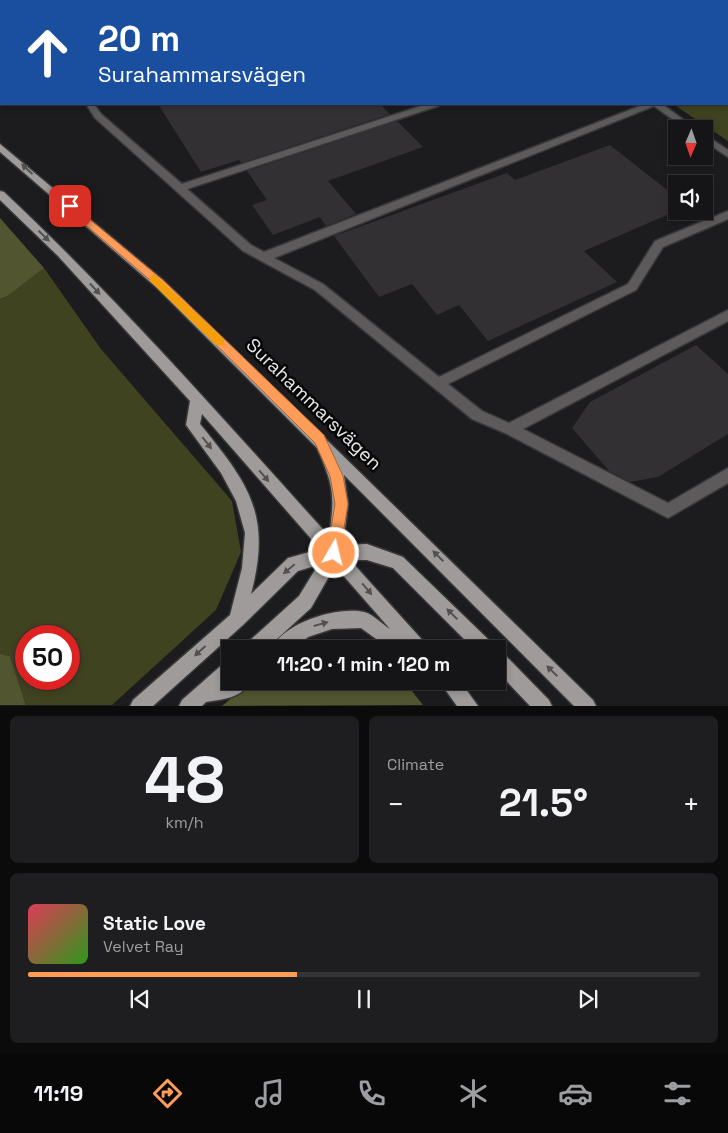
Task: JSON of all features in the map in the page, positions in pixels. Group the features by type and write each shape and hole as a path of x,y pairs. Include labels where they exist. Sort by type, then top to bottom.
{"main road":[{"name":"Surahammarsvägen","path":"0,147 160,284 320,439 587,706"},
{"path":"0,194 62,253 197,400 411,640"},
{"path":"197,400 193,425 230,473 249,513 252,550 236,618"},
{"path":"262,640 305,602 334,553 341,504 337,476 320,439"},
{"path":"138,706 294,564 334,553 367,552 398,562 477,640"},
{"path":"291,640 303,630 332,621 363,620 392,640"},
{"path":"506,668 543,706"},
{"path":"188,706 221,677"},
{"path":"202,694 226,690"},
{"path":"456,690 469,706"}],"street":[{"path":"91,105 98,116 247,248 319,288 477,415 510,429 668,511 728,475"},
{"path":"180,188 431,105"},
{"path":"264,257 651,105"},
{"path":"656,105 678,120"},
{"path":"713,143 728,154"},
{"path":"438,383 632,287 659,244 728,215"},
{"path":"510,429 728,314"}],"green space":[{"path":"674,105 728,105 728,141 713,131 713,120 697,120"},
{"path":"0,218 44,268 8,296 0,299"},
{"path":"44,268 101,349 232,501 241,552 216,610 112,705 26,705 21,690 80,690 80,625 15,625 15,671 10,656 0,654 0,299 8,296"},
{"path":"0,654 10,656 15,671 15,690 21,690 26,705 0,705"},
{"path":"241,690 411,690 423,705 222,706"}],"building":[{"path":"159,105 381,105 390,114 241,163 239,160 201,172"},
{"path":"397,121 423,147 328,181 356,214 326,226 320,217 273,235 252,205 267,200 247,171"},
{"path":"610,145 668,191 668,214 584,251 617,282 488,341 459,305 437,315 412,284 379,297 334,236 507,173 515,180"},
{"path":"696,345 728,374 728,434 658,477 630,482 609,471 572,428 590,402"}],"slow traffic":[{"path":"154,278 220,342"}],"route":[{"path":"70,206 160,284 320,439 337,476 341,504 334,553"}]}
